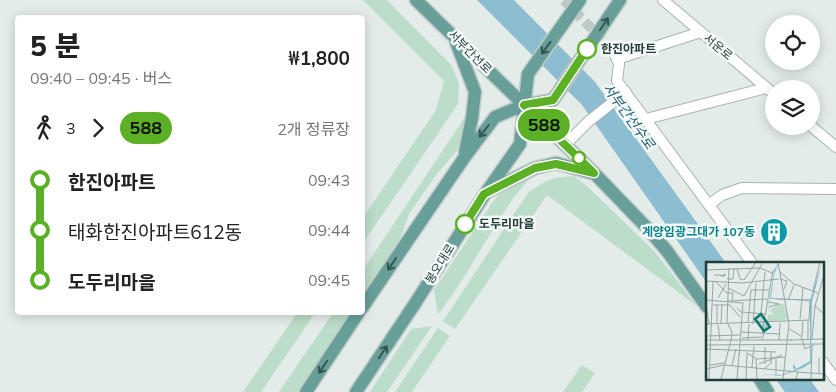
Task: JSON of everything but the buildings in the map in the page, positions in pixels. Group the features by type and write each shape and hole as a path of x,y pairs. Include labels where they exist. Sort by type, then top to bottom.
{"main road":[{"name":"서부간선로","path":"416,0 594,173 649,230 667,251 706,305"},
{"name":"봉오대로","path":"356,392 484,194 520,144 528,74 580,0"},
{"path":"365,304 464,158 495,117 524,105 553,100 620,0"},
{"path":"453,35 472,78 476,92 464,158"},
{"path":"484,194 535,168 556,164 594,173"},
{"path":"306,392 357,315"},
{"path":"760,380 768,392"}],"street":[{"name":"서운로","path":"663,0 765,87"},
{"path":"701,32 616,56 620,64 617,81 623,94 646,119 751,262"},
{"path":"646,119 765,92"},
{"path":"565,145 589,121 623,94"},
{"path":"820,134 836,147"},
{"path":"710,204 722,195 742,188 836,189"},
{"path":"824,364 836,380"}],"green space":[{"path":"363,0 387,0 451,65 459,83 458,104 365,240 365,215 436,110 444,81"},
{"path":"469,111 467,126 456,152 436,175 409,214 400,239 365,292 365,267"},
{"path":"533,175 510,203 438,315 434,290 494,200 510,184"},
{"path":"574,176 653,250 697,306 547,195 455,329 443,321 528,193 549,180"},
{"path":"296,315 314,315 261,392 243,392"},
{"path":"332,315 350,315 298,392 279,392"},
{"path":"432,326 387,392 370,392 411,329"},
{"path":"438,328 450,336 412,392 395,392"},
{"path":"582,365 595,373 582,392 563,392"}],"water":[{"path":"477,0 514,0 595,82 725,262 706,262 706,282 582,105"},
{"path":"776,380 810,380 819,392 785,392"}],"tunnel":[{"path":"564,0 614,52"}],"bus line":[{"name":"588","path":"465,224 484,194 535,168 556,164 594,173 524,105 553,100 587,49"}],"place":[{"name":"한진아파트","path":"587,49"},
{"name":"도두리마을","path":"465,224"},
{"name":"계양임광그대가 107동","path":"774,232"}],"water label":[{"name":"서부간선수로","path":"629,116"}]}
